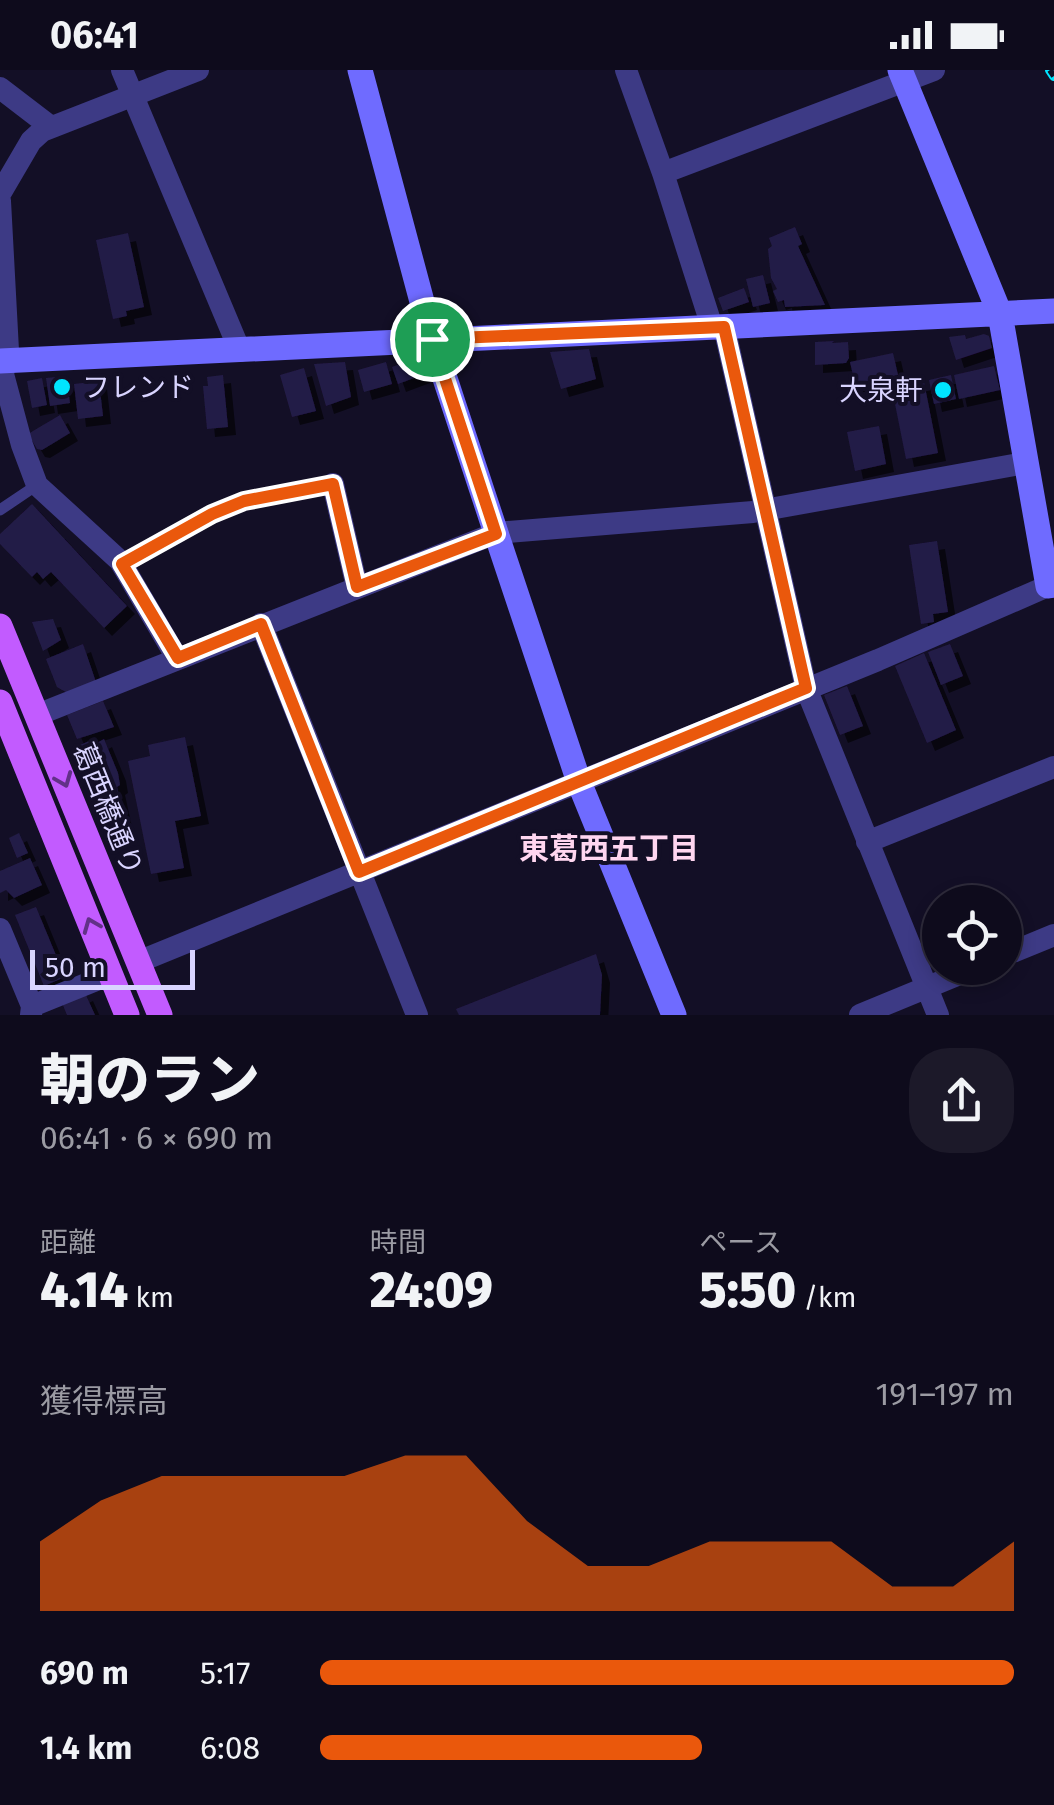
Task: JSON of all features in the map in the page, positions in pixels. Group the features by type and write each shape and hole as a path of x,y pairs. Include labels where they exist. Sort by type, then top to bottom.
{"main road":[{"name":"葛西橋通り","path":"0,626 160,1015"},
{"path":"2,714 127,1015"}],"street":[{"path":"122,70 240,351"},
{"path":"178,658 122,564 37,485 3,374 0,198 31,141 52,127 198,70"},
{"path":"360,70 432,339 496,534 579,782 674,1015"},
{"path":"626,70 718,327 806,688 938,1015"},
{"path":"664,174 903,76 934,70"},
{"path":"138,962 1051,586 1000,314 903,76"},
{"path":"0,88 52,127"},
{"path":"3,361 1054,311"},
{"path":"37,714 496,534 752,512 1025,463"},
{"path":"333,484 357,587"},
{"path":"261,624 417,1015"},
{"path":"868,842 1054,767"},
{"path":"0,929 32,1010 110,974"},
{"path":"1022,948 1054,936"},
{"path":"860,1015 931,985"}],"lane":[{"path":"122,564 212,514 244,501 333,484"},
{"path":"0,510 37,485"}],"building":[{"path":"795,227 802,244 798,246 825,305 785,307 784,300 778,302 773,291 777,289 771,278 769,238"},
{"path":"128,233 144,307 113,319 96,240"},
{"path":"763,275 770,303 753,307 746,279"},
{"path":"744,288 749,302 723,311 718,298"},
{"path":"965,335 966,339 989,336 992,348 956,360 949,337"},
{"path":"815,342 848,342 846,363 815,365"},
{"path":"589,349 596,379 561,389 550,352"},
{"path":"893,353 898,375 855,384 850,362"},
{"path":"416,358 422,375 398,384 392,367"},
{"path":"345,362 351,397 326,406 314,364"},
{"path":"386,362 392,384 364,392 358,370"},
{"path":"994,366 1000,390 959,399 954,375"},
{"path":"304,368 316,411 292,417 280,375"},
{"path":"223,375 228,427 207,429 203,386 208,386 207,377"},
{"path":"951,375 956,399 934,404 929,380"},
{"path":"66,376 70,403 50,406 46,378"},
{"path":"42,378 47,405 32,408 27,381"},
{"path":"99,381 103,416 78,419 74,384"},
{"path":"924,382 938,453 906,459 892,389"},
{"path":"60,415 70,433 42,450 37,449 28,434"},
{"path":"879,426 886,464 855,471 847,432"},
{"path":"32,504 127,606 104,628 51,572 43,579 37,572 32,577 0,544 0,534"},
{"path":"937,541 948,612 933,614 934,622 921,624 909,545"},
{"path":"53,619 61,640 43,651 32,622"},
{"path":"83,644 96,682 69,694 57,687 46,659"},
{"path":"950,644 963,676 941,685 928,652"},
{"path":"924,653 956,730 927,743 895,666"},
{"path":"847,686 863,726 840,735 824,695"},
{"path":"103,701 114,727 77,739 67,715"},
{"path":"185,737 201,816 175,821 184,868 151,874 128,761 150,756 148,745"},
{"path":"94,739 97,743 104,739 118,773 124,819 112,824 80,745"},
{"path":"19,833 28,853 17,858 9,838"},
{"path":"30,858 42,885 14,898 6,890 0,893 0,871"},
{"path":"36,907 65,977 44,986 15,915"},
{"path":"596,954 602,975 600,1015 459,1015 456,1009"},
{"path":"85,993 95,1015 67,1015 62,1003"}],"railway":[{"path":"1050,70 1054,76"}],"place":[{"name":"フレンド","path":"62,387"},
{"name":"大泉軒","path":"943,390"}],"district":[{"name":"東葛西五丁目","path":"609,849"}],"route":[{"path":"724,327 806,688 359,872 261,624 178,658 122,564 212,514 244,501 333,484 357,587 496,534 432,339 724,327"}]}
